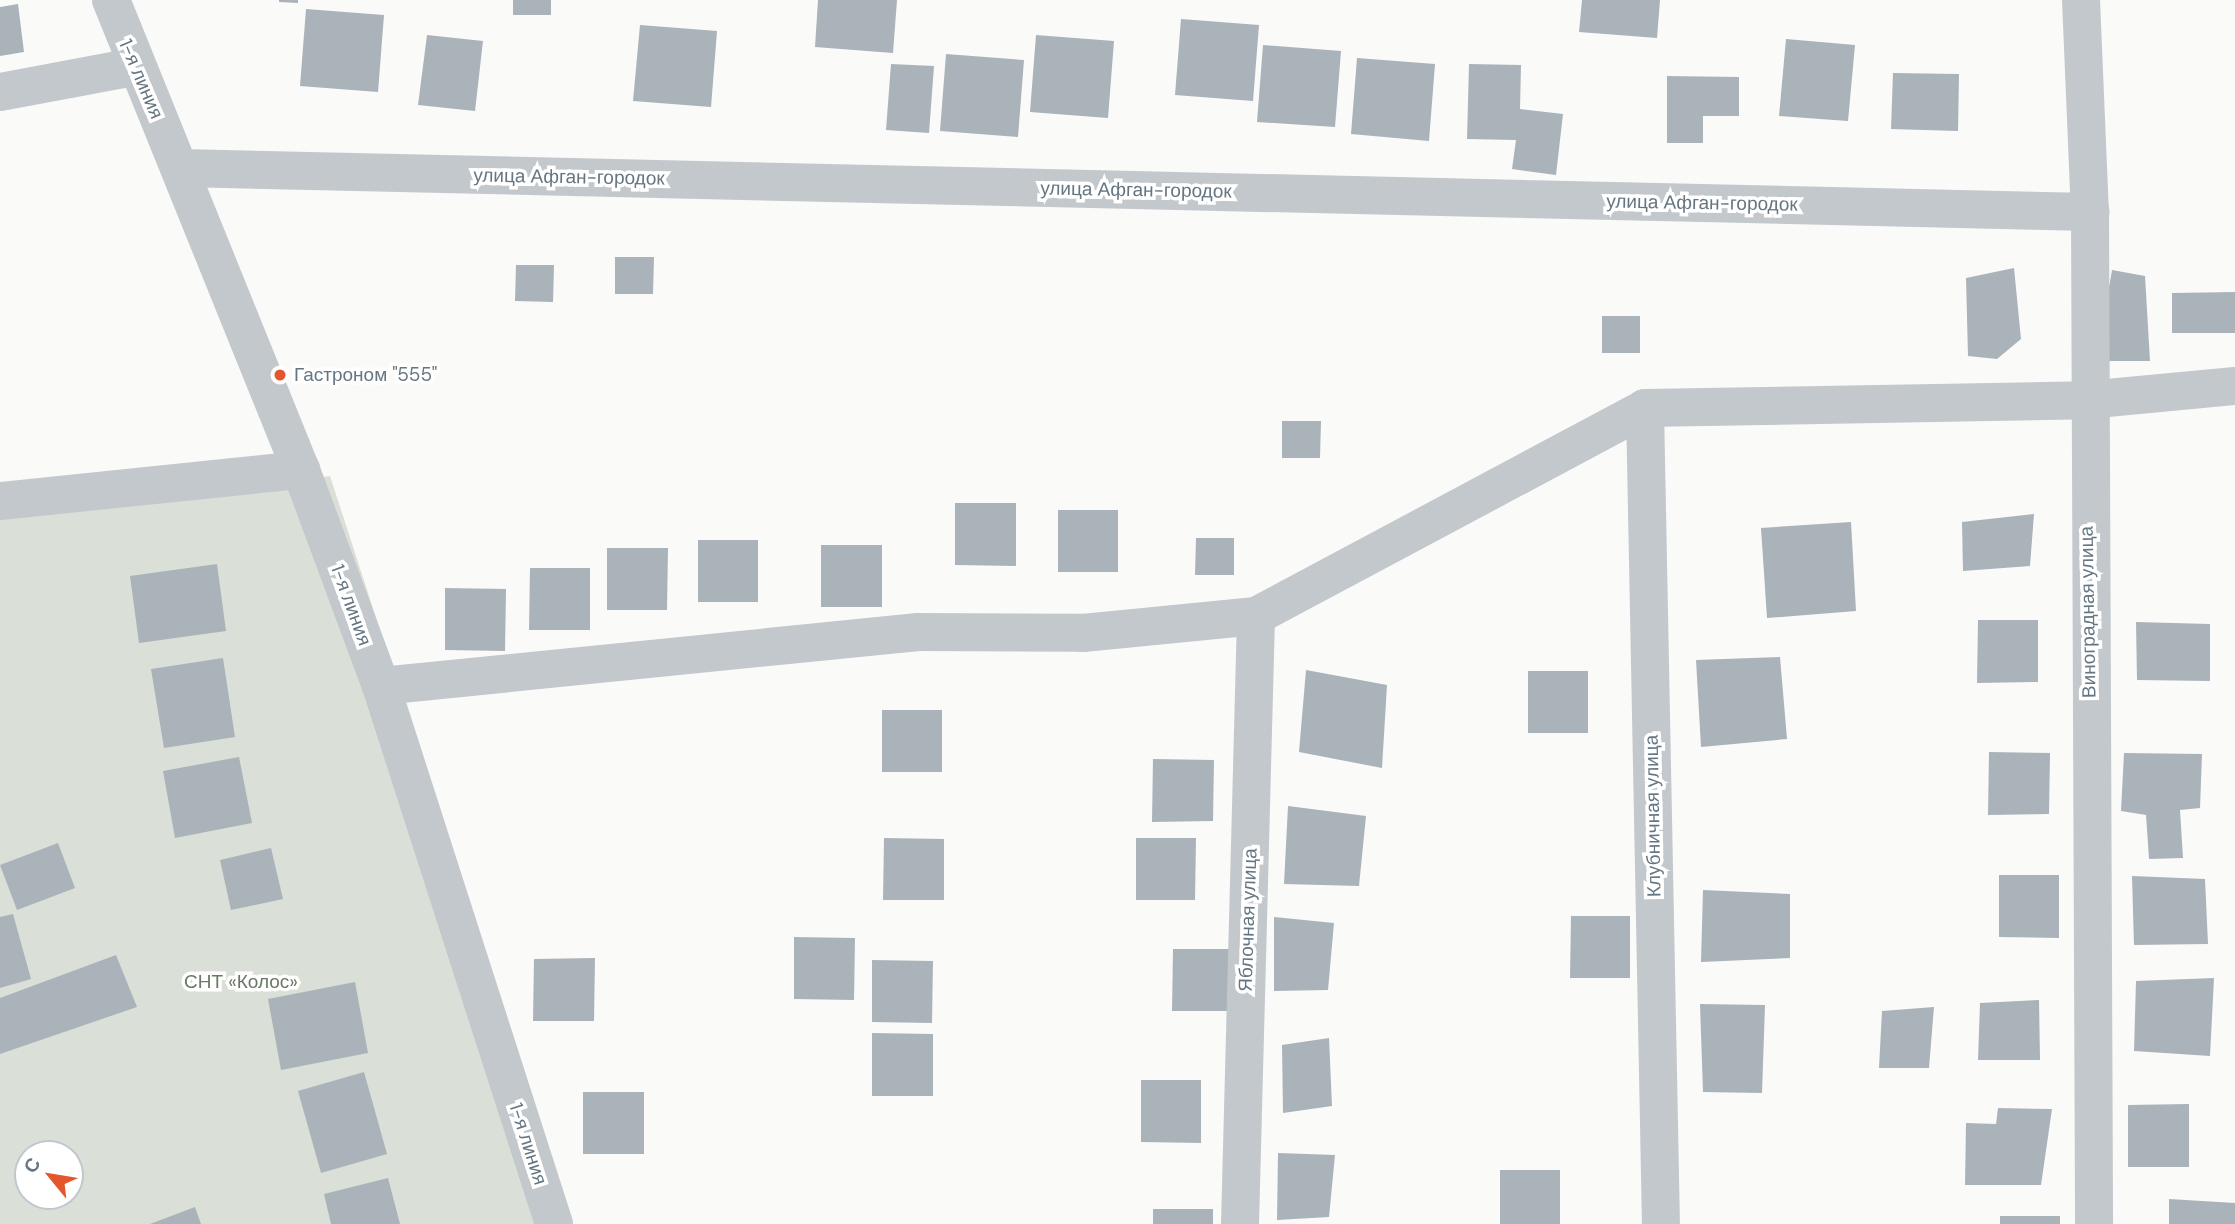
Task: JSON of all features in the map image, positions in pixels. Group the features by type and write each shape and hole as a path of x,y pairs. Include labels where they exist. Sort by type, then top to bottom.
{"street":[{"name":"1-я линия","path":"111,0 134,67 181,168 301,470 381,686 554,1224"},
{"name":"Виноградная улица","path":"2081,0 2090,212 2086,400 2094,1224"},
{"path":"0,92 134,67"},
{"name":"улица Афган-городок","path":"181,168 2090,212"},
{"path":"381,686 918,632 1083,633 1256,616 1646,408 2086,400 2235,386"},
{"name":"Клубничная улица","path":"1646,408 1661,1224"},
{"path":"0,500 301,470"},
{"name":"Яблочная улица","path":"1240,1224 1256,616"}],"green space":[{"name":"СНТ «Колос»","path":"330,476 573,1224 0,1224 0,514 151,503"}],"building":[{"path":"298,0 298,3 279,2"},
{"path":"513,0 551,0 551,15 513,15"},
{"path":"818,0 897,0 893,53 815,47"},
{"path":"1582,0 1660,0 1657,38 1579,32"},
{"path":"18,4 24,52 0,56 0,7"},
{"path":"306,9 384,15 378,92 300,86"},
{"path":"1181,19 1259,25 1253,101 1175,95"},
{"path":"640,25 717,31 711,107 633,101"},
{"path":"427,35 483,41 475,111 418,105"},
{"path":"1036,35 1114,41 1108,118 1030,112"},
{"path":"1786,39 1855,45 1848,121 1779,116"},
{"path":"1263,45 1341,51 1335,127 1257,122"},
{"path":"946,54 1024,60 1018,137 940,131"},
{"path":"1357,58 1435,64 1429,141 1351,134"},
{"path":"891,64 934,66 929,133 886,130"},
{"path":"1469,64 1521,65 1520,109 1563,114 1556,175 1512,169 1516,140 1467,139"},
{"path":"1893,73 1959,74 1958,131 1891,129"},
{"path":"1667,76 1739,77 1739,116 1703,116 1703,143 1667,143"},
{"path":"615,257 654,257 653,294 615,294"},
{"path":"516,265 554,265 553,302 515,301"},
{"path":"2014,268 2021,339 1997,359 1968,356 1966,278"},
{"path":"2112,270 2145,276 2150,361 2105,361 2102,328"},
{"path":"2235,292 2235,333 2172,333 2172,293"},
{"path":"1602,316 1640,316 1640,353 1602,353"},
{"path":"1282,421 1321,421 1320,458 1282,458"},
{"path":"955,503 1016,503 1016,566 955,565"},
{"path":"1058,510 1118,510 1118,572 1058,572"},
{"path":"2034,514 2030,566 1963,571 1962,522"},
{"path":"1851,522 1856,611 1767,618 1761,528"},
{"path":"1196,538 1234,538 1234,575 1195,575"},
{"path":"698,540 758,540 758,602 698,602"},
{"path":"821,545 882,545 882,607 821,607"},
{"path":"607,548 668,548 667,610 607,610"},
{"path":"217,564 226,631 139,643 130,576"},
{"path":"530,568 590,568 590,630 529,630"},
{"path":"445,588 506,589 505,651 445,650"},
{"path":"1978,620 2038,620 2038,682 1977,683"},
{"path":"2136,622 2210,624 2210,681 2137,680"},
{"path":"1780,657 1787,739 1701,747 1696,660"},
{"path":"223,658 235,737 164,748 151,669"},
{"path":"1306,670 1387,685 1382,768 1299,752"},
{"path":"1528,671 1588,671 1588,733 1528,733"},
{"path":"882,710 942,710 942,772 882,772"},
{"path":"1989,752 2050,753 2049,814 1988,815"},
{"path":"2124,753 2202,754 2200,808 2180,810 2183,858 2149,859 2146,815 2121,811"},
{"path":"239,757 252,823 175,838 163,771"},
{"path":"1153,759 1214,760 1213,821 1152,822"},
{"path":"1288,806 1366,816 1359,886 1284,884"},
{"path":"884,838 944,839 944,900 883,900"},
{"path":"1136,838 1196,838 1195,900 1136,900"},
{"path":"58,843 75,888 17,910 0,865"},
{"path":"271,848 283,899 231,910 220,860"},
{"path":"1999,875 2059,875 2059,938 1999,937"},
{"path":"2132,876 2205,879 2208,944 2134,945"},
{"path":"1703,890 1790,894 1790,958 1701,962"},
{"path":"13,914 31,979 0,988 0,917"},
{"path":"1571,916 1630,916 1630,978 1570,978"},
{"path":"1274,917 1334,923 1328,990 1274,991"},
{"path":"794,937 855,938 854,1000 794,999"},
{"path":"1173,949 1233,949 1233,1011 1172,1011"},
{"path":"116,955 137,1007 0,1054 0,998"},
{"path":"595,958 594,1021 533,1021 534,959"},
{"path":"872,960 933,961 932,1023 872,1022"},
{"path":"2214,978 2210,1056 2134,1051 2136,981"},
{"path":"355,982 368,1053 281,1070 268,999"},
{"path":"2039,1000 2040,1060 1978,1060 1980,1003"},
{"path":"1700,1004 1765,1005 1762,1093 1703,1092"},
{"path":"1934,1007 1929,1068 1879,1068 1882,1011"},
{"path":"872,1033 933,1034 933,1096 872,1096"},
{"path":"1329,1038 1332,1106 1283,1113 1282,1045"},
{"path":"364,1072 387,1154 321,1173 298,1091"},
{"path":"1141,1080 1201,1080 1201,1143 1141,1142"},
{"path":"583,1092 644,1092 644,1154 583,1154"},
{"path":"2189,1104 2189,1167 2128,1167 2128,1105"},
{"path":"1998,1108 2052,1109 2041,1185 1965,1185 1966,1123 1996,1124"},
{"path":"1278,1153 1335,1155 1329,1217 1277,1220"},
{"path":"1500,1170 1560,1170 1560,1224 1500,1224"},
{"path":"388,1178 400,1224 331,1224 324,1194"},
{"path":"2169,1199 2235,1203 2235,1224 2169,1224"},
{"path":"195,1207 201,1224 150,1224"},
{"path":"1153,1209 1213,1209 1213,1224 1153,1224"},
{"path":"2000,1216 2060,1216 2060,1224 2000,1224"}],"place":[{"name":"Гастроном \"555\"","path":"280,375"}]}
